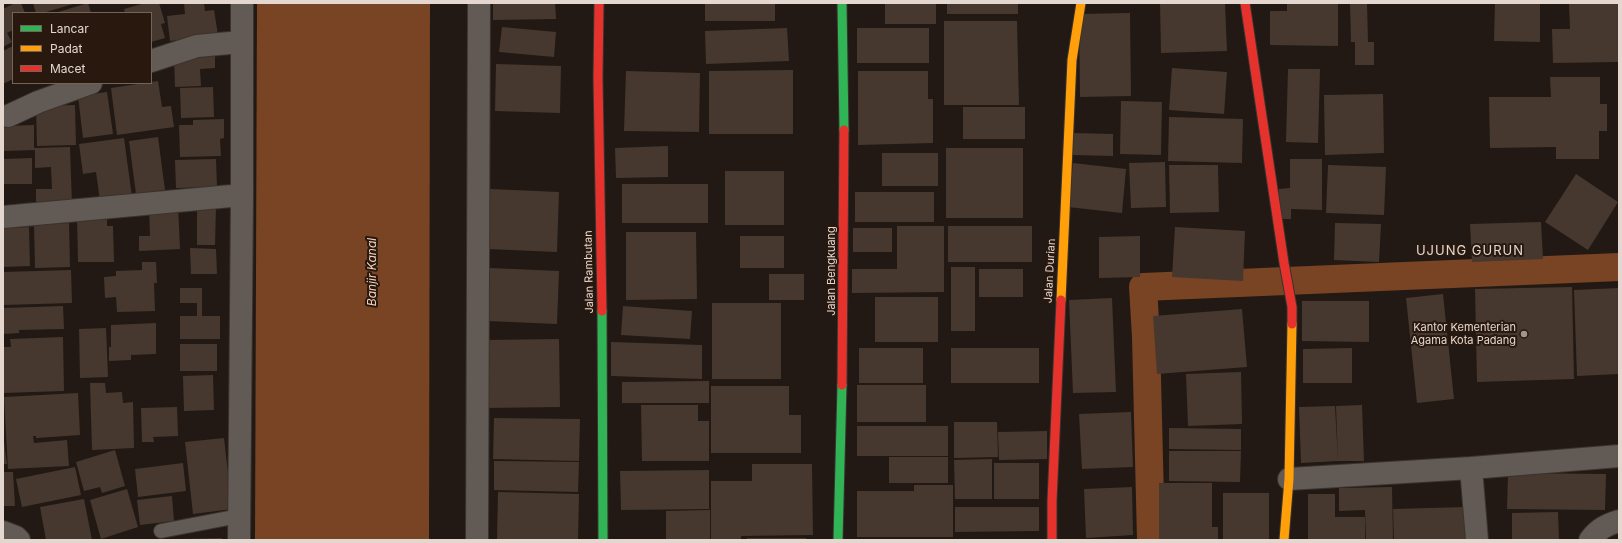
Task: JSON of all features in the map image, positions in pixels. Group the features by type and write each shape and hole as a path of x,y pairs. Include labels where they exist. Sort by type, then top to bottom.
{"street":[{"path":"239,540 242,3"},
{"path":"476,540 479,3"},
{"name":"Jalan Rambutan","path":"599,3 598,78 603,540"},
{"name":"Jalan Bengkuang","path":"838,540 844,332 844,110 842,3"},
{"name":"Jalan Durian","path":"1052,540 1052,501 1072,60 1081,3"},
{"path":"1244,3 1292,307 1289,479 1284,540"},
{"path":"152,61 197,46 241,42"},
{"path":"8,116 38,102 88,84"},
{"path":"3,217 242,195"},
{"path":"1289,479 1471,468 1619,456"},
{"path":"1471,468 1477,540"},
{"path":"1590,540 1595,532 1602,527 1619,521"},
{"path":"3,532 19,540"}],"lane":[{"path":"161,531 239,516"}],"water":[{"name":"Banjir Kanal","path":"257,3 430,3 429,540 255,540"}],"building":[{"path":"15,3 21,3 25,12 12,12 12,30 7,33 12,42 3,47 3,9"},
{"path":"33,3 76,3 46,12 36,12"},
{"path":"88,3 91,12 58,12"},
{"path":"145,3 159,3 165,23 161,24 165,38 152,42 152,12 125,12 124,9"},
{"path":"184,3 204,3 205,11 214,10 218,35 170,41 167,16 185,14"},
{"path":"493,3 555,3 556,19 493,20"},
{"path":"705,3 775,3 775,21 705,21"},
{"path":"885,3 936,3 936,24 885,24"},
{"path":"947,3 1018,3 1018,14 947,14"},
{"path":"1160,3 1225,3 1227,51 1161,53"},
{"path":"1287,3 1338,3 1338,46 1270,45 1270,11 1287,11"},
{"path":"1350,3 1367,3 1368,42 1374,42 1374,65 1355,65 1355,42 1351,42"},
{"path":"1495,3 1540,3 1540,42 1494,41"},
{"path":"1569,3 1619,3 1619,62 1553,63 1552,29 1570,29"},
{"path":"1130,13 1131,96 1080,97 1079,14"},
{"path":"944,21 1017,21 1019,105 944,105"},
{"path":"502,27 556,32 554,57 499,52"},
{"path":"787,28 789,61 706,64 705,31"},
{"path":"857,28 929,28 929,63 857,63"},
{"path":"12,46 12,80 3,84 3,51"},
{"path":"215,54 215,68 200,69 201,86 175,87 174,55"},
{"path":"496,64 561,66 560,113 495,111"},
{"path":"1172,68 1227,72 1224,114 1169,110"},
{"path":"1288,69 1320,69 1318,143 1286,142"},
{"path":"793,70 793,134 709,134 709,71"},
{"path":"626,71 700,73 699,132 624,131"},
{"path":"858,71 928,71 928,99 933,99 933,143 858,145"},
{"path":"1550,77 1600,77 1600,104 1607,104 1607,131 1599,131 1599,159 1556,159 1556,147 1490,148 1489,97 1551,97"},
{"path":"158,81 162,107 171,106 174,127 117,135 111,88 138,84 152,84 152,82"},
{"path":"213,87 214,117 181,118 180,88"},
{"path":"107,92 113,134 83,138 78,96"},
{"path":"1383,94 1384,153 1325,155 1324,95"},
{"path":"1121,101 1162,102 1161,155 1120,154"},
{"path":"75,105 76,145 37,146 36,106"},
{"path":"963,107 1025,107 1025,139 963,139"},
{"path":"1169,117 1243,119 1242,163 1168,161"},
{"path":"224,119 224,138 220,139 221,156 180,157 179,125 193,125 193,120"},
{"path":"34,125 34,148 70,147 72,205 36,205 36,189 52,189 51,167 35,168 35,150 3,151 3,126"},
{"path":"1072,133 1113,134 1113,156 1072,155"},
{"path":"158,137 165,190 136,194 129,141"},
{"path":"124,138 132,197 100,201 96,172 83,174 79,144"},
{"path":"668,146 668,177 616,178 615,148"},
{"path":"946,148 1023,148 1023,218 946,218"},
{"path":"882,153 938,153 938,186 882,186"},
{"path":"32,158 32,184 3,184 3,159"},
{"path":"216,159 217,187 176,188 175,160"},
{"path":"1290,159 1322,159 1322,210 1291,209 1291,219 1279,219 1279,189 1290,188"},
{"path":"1165,162 1166,207 1131,208 1129,163"},
{"path":"1073,163 1126,169 1122,213 1068,207"},
{"path":"1169,165 1218,165 1219,212 1170,213"},
{"path":"1328,165 1386,167 1384,215 1326,213"},
{"path":"725,171 784,171 784,225 725,225"},
{"path":"1576,174 1618,202 1588,250 1545,222"},
{"path":"622,184 708,184 708,223 622,223"},
{"path":"490,189 559,192 557,252 488,249"},
{"path":"855,192 934,192 934,222 855,222"},
{"path":"178,205 180,249 139,251 139,236 150,236 149,206"},
{"path":"197,206 216,206 215,245 197,245"},
{"path":"107,216 107,226 113,226 114,262 78,262 77,217"},
{"path":"1541,222 1543,259 1472,262 1470,224"},
{"path":"69,223 70,267 35,268 34,224"},
{"path":"1335,223 1381,224 1379,262 1334,260"},
{"path":"897,226 944,226 944,292 852,293 852,269 897,269"},
{"path":"948,226 1032,226 1032,262 948,262"},
{"path":"29,227 30,266 3,267 3,228"},
{"path":"1175,227 1245,231 1243,281 1172,277"},
{"path":"853,228 892,228 892,252 853,252"},
{"path":"626,232 696,232 697,299 626,300"},
{"path":"740,236 784,236 784,268 740,268"},
{"path":"1140,236 1140,277 1099,278 1099,237"},
{"path":"190,248 216,249 217,274 191,274"},
{"path":"142,262 156,262 157,283 154,283 155,311 117,312 116,297 105,298 104,277 116,276 116,271 142,270"},
{"path":"951,267 975,267 975,331 951,331"},
{"path":"490,268 559,271 557,324 488,321"},
{"path":"979,269 1023,269 1023,297 979,297"},
{"path":"71,270 72,303 3,305 3,272"},
{"path":"769,274 804,274 804,300 769,300"},
{"name":"Kantor Kementerian Agama Kota Padang","path":"1572,287 1574,379 1477,382 1475,289"},
{"path":"180,288 202,288 202,316 220,316 220,339 180,339 180,316 197,316 197,303 180,303"},
{"path":"1619,288 1619,374 1577,376 1574,290"},
{"path":"1443,294 1454,399 1417,403 1406,298"},
{"path":"875,297 938,297 938,342 875,342"},
{"path":"1112,298 1116,392 1073,393 1069,300"},
{"path":"1302,301 1369,301 1369,342 1302,341"},
{"path":"712,303 781,303 781,379 712,379"},
{"path":"63,306 64,329 19,330 19,333 3,334 3,308"},
{"path":"623,306 692,311 690,339 621,335"},
{"path":"1242,309 1247,367 1157,374 1153,316"},
{"path":"156,323 156,354 131,355 131,360 109,361 109,347 111,347 111,325"},
{"path":"106,328 108,377 80,378 79,329"},
{"path":"63,337 64,391 3,393 3,347 11,347 10,339"},
{"path":"559,339 560,407 485,408 484,340"},
{"path":"611,342 702,345 702,379 611,376"},
{"path":"180,344 217,344 217,371 180,371"},
{"path":"859,348 923,348 923,383 859,383"},
{"path":"951,348 1039,348 1039,383 951,383"},
{"path":"1352,348 1352,383 1303,383 1303,349"},
{"path":"1241,372 1242,424 1188,426 1186,374"},
{"path":"213,375 214,410 184,411 183,376"},
{"path":"709,381 709,403 622,403 622,382"},
{"path":"90,383 105,383 106,393 122,392 123,403 133,402 134,448 92,450"},
{"path":"857,385 926,385 926,422 857,422"},
{"path":"711,386 789,386 789,415 801,415 801,453 711,453"},
{"path":"78,393 80,435 36,438 36,436 33,436 34,443 67,440 69,466 8,469 4,397"},
{"path":"641,405 698,405 698,421 709,421 709,461 642,461"},
{"path":"1362,405 1364,461 1338,461 1336,406"},
{"path":"1335,406 1338,461 1301,463 1299,407"},
{"path":"177,407 178,436 153,437 154,442 142,442 141,408"},
{"path":"1131,412 1133,467 1082,469 1079,414"},
{"path":"494,418 580,419 579,461 493,459"},
{"path":"954,422 997,422 998,457 954,458"},
{"path":"857,426 948,426 948,456 857,456"},
{"path":"1169,428 1241,429 1241,450 1169,449"},
{"path":"1047,431 1047,459 999,460 998,432"},
{"path":"3,435 7,464 3,464"},
{"path":"224,438 232,509 193,514 185,442"},
{"path":"115,450 125,486 102,493 100,487 84,491 76,462"},
{"path":"1169,451 1241,451 1240,482 1169,481"},
{"path":"889,457 948,457 948,483 889,483"},
{"path":"992,459 992,499 955,499 954,460"},
{"path":"494,461 579,462 578,492 494,490"},
{"path":"183,463 186,491 138,497 135,469"},
{"path":"994,463 1039,463 1039,499 994,499"},
{"path":"752,464 812,464 813,535 741,536 741,540 711,540 711,481 752,481"},
{"path":"75,467 81,495 22,507 16,479"},
{"path":"709,470 709,509 621,510 620,471"},
{"path":"3,472 13,472 15,506 3,506"},
{"path":"1508,473 1606,474 1605,510 1507,509"},
{"path":"1159,483 1212,483 1212,527 1218,527 1218,540 1159,540"},
{"path":"914,485 953,485 953,537 857,537 857,491 914,491"},
{"path":"1132,487 1133,535 1086,538 1084,489"},
{"path":"1392,487 1393,540 1366,540 1365,510 1339,511 1339,488"},
{"path":"127,489 138,527 101,539 90,500"},
{"path":"498,492 579,494 578,540 497,540"},
{"path":"1223,493 1269,493 1269,540 1223,540"},
{"path":"1308,494 1335,494 1335,517 1365,517 1365,540 1308,540"},
{"path":"172,496 174,521 140,525 137,500"},
{"path":"84,499 92,540 46,540 40,507"},
{"path":"955,507 1039,507 1039,531 955,532"},
{"path":"1465,507 1465,540 1394,540 1393,509"},
{"path":"710,510 710,540 666,540 666,511"},
{"path":"1558,512 1559,540 1512,540 1512,513"},
{"path":"222,538 222,540 180,540 180,539"},
{"path":"747,538 806,538 806,540 747,540"}],"waterway":[{"path":"1151,540 1146,337 1143,287 1619,267"}],"traffic: fast":[{"path":"842,3 844,130"},
{"path":"602,311 603,540"},
{"path":"838,540 842,385"}],"traffic: slow":[{"path":"1061,300 1072,60 1081,3"},
{"path":"1284,540 1289,479 1292,324"}],"traffic: jam":[{"path":"599,3 598,78 602,311"},
{"path":"1245,3 1292,307 1292,324"},
{"path":"842,385 844,130"},
{"path":"1052,540 1052,501 1061,300"}],"place":[{"name":"Kantor Kementerian Agama Kota Padang","path":"1524,334"}],"district":[{"name":"UJUNG GURUN","path":"1470,251"}]}
